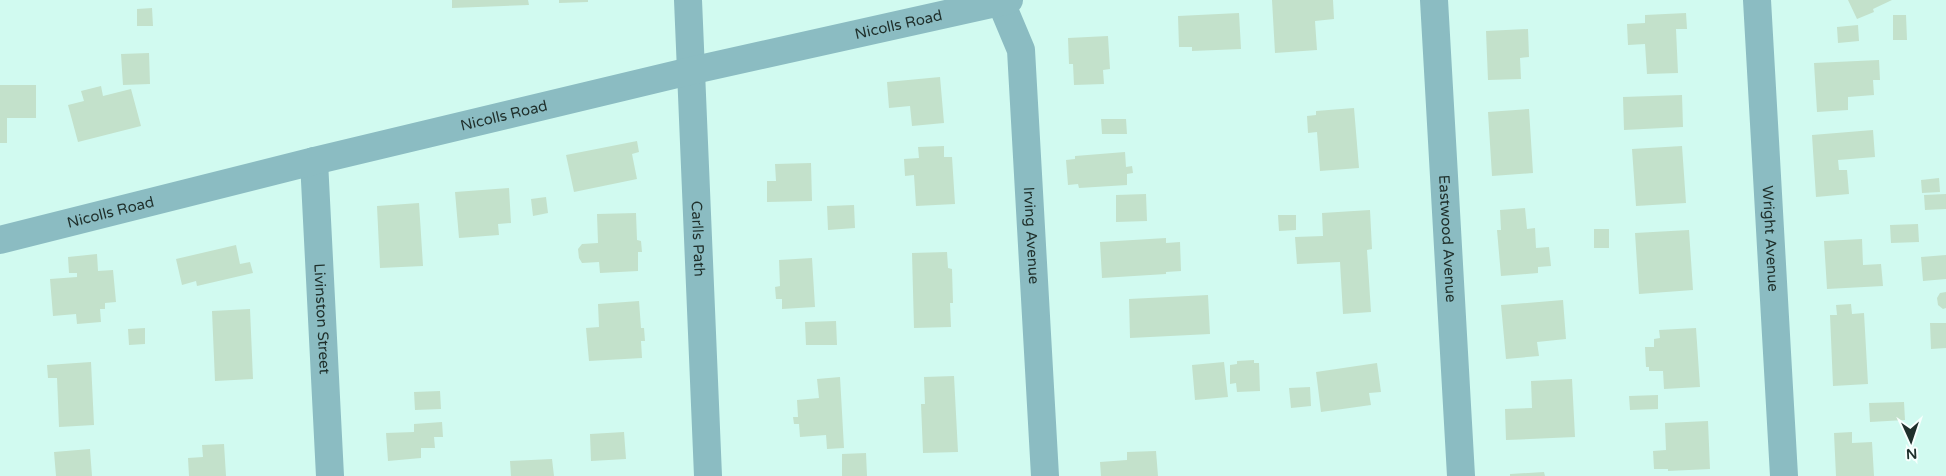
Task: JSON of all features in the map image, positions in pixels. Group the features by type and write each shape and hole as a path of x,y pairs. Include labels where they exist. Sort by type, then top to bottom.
{"street":[{"name":"Carlls Path","path":"688,0 708,476"},
{"name":"Eastwood Avenue","path":"1434,0 1461,476"},
{"name":"Wright Avenue","path":"1757,0 1784,476"},
{"name":"Nicolls Road","path":"0,240 314,161 690,70 1004,1"},
{"name":"Irving Avenue","path":"1004,1 1021,50 1046,476"},
{"name":"Livinston Street","path":"314,161 330,476"}],"building":[{"path":"452,0 528,0 529,5 452,8"},
{"path":"559,0 588,0 588,2 559,3"},
{"path":"1272,0 1333,0 1334,19 1315,21 1317,50 1275,53"},
{"path":"1848,0 1892,0 1873,9 1874,12 1857,19"},
{"path":"152,8 153,26 137,26 137,9"},
{"path":"1239,13 1241,49 1192,51 1192,47 1179,47 1178,16"},
{"path":"1686,13 1687,29 1676,29 1678,73 1647,74 1645,44 1628,45 1627,24 1645,23 1645,15"},
{"path":"1893,15 1906,15 1907,40 1893,40"},
{"path":"1858,25 1859,41 1838,43 1837,27"},
{"path":"1528,29 1529,57 1520,58 1521,79 1488,80 1486,31"},
{"path":"1108,36 1110,69 1103,70 1104,84 1074,85 1073,64 1069,64 1068,38"},
{"path":"149,53 150,84 123,85 121,54"},
{"path":"1879,60 1880,80 1873,80 1874,95 1848,97 1848,110 1817,112 1814,63"},
{"path":"940,77 944,123 912,126 910,106 889,108 887,82"},
{"path":"0,85 36,85 36,118 7,118 7,143 0,143"},
{"path":"101,86 103,96 131,89 141,126 78,142 68,105 84,101 81,91"},
{"path":"1682,95 1683,127 1624,130 1623,97"},
{"path":"1354,108 1359,168 1320,171 1317,132 1308,133 1307,116 1316,115 1316,111"},
{"path":"1529,109 1533,173 1492,176 1488,112"},
{"path":"1101,119 1126,119 1127,134 1102,134"},
{"path":"1873,130 1875,157 1838,160 1839,170 1847,170 1849,194 1816,197 1812,135"},
{"path":"637,141 639,152 632,154 637,179 574,192 566,155"},
{"path":"944,146 944,157 952,157 955,204 916,206 914,175 905,176 904,159 919,158 918,147"},
{"path":"1682,146 1686,203 1636,206 1632,149"},
{"path":"1125,152 1126,167 1132,166 1133,173 1127,174 1127,185 1079,188 1078,184 1068,185 1066,160 1075,159 1075,156"},
{"path":"811,163 812,201 767,202 767,181 776,181 775,164"},
{"path":"1939,178 1940,192 1922,193 1921,180"},
{"path":"509,188 511,223 498,224 499,235 459,238 455,192"},
{"path":"1146,194 1147,221 1116,222 1116,195"},
{"path":"1946,194 1946,209 1925,210 1924,195"},
{"path":"546,197 548,213 533,216 531,199"},
{"path":"419,203 423,266 380,268 377,206"},
{"path":"854,205 855,228 828,230 827,206"},
{"path":"1525,208 1527,229 1535,228 1536,248 1549,247 1551,266 1538,267 1538,273 1501,276 1497,230 1501,230 1500,210"},
{"path":"1370,210 1372,249 1367,250 1371,312 1343,314 1340,262 1297,264 1295,237 1323,236 1322,213"},
{"path":"636,213 637,240 641,241 642,252 638,252 638,271 600,273 599,262 582,263 579,258 578,249 582,244 598,243 597,214"},
{"path":"1278,215 1296,215 1296,230 1279,231"},
{"path":"1918,224 1919,242 1891,243 1890,225"},
{"path":"1594,229 1609,229 1609,248 1594,248"},
{"path":"1689,230 1693,290 1639,294 1635,233"},
{"path":"1166,238 1166,243 1180,242 1181,271 1166,272 1166,274 1102,278 1100,242"},
{"path":"1862,239 1863,265 1881,264 1883,286 1827,289 1824,241"},
{"path":"236,245 240,264 250,262 253,273 197,286 196,281 182,285 176,259"},
{"path":"947,252 948,268 952,269 953,303 950,303 951,327 914,328 912,253"},
{"path":"97,254 98,271 113,270 116,302 105,303 105,309 100,309 101,322 77,324 76,314 53,316 50,279 77,277 77,273 69,273 68,257"},
{"path":"1946,255 1946,279 1923,281 1921,257"},
{"path":"812,258 815,307 782,309 782,299 776,299 775,287 780,286 779,260"},
{"path":"1946,292 1946,308 1943,309 1938,305 1937,298 1940,293"},
{"path":"1208,295 1210,334 1130,338 1129,299"},
{"path":"1563,300 1566,339 1537,342 1539,356 1506,359 1501,305"},
{"path":"639,301 641,328 644,328 645,341 641,341 642,358 589,361 586,328 599,327 598,304"},
{"path":"1851,304 1852,314 1864,313 1868,384 1833,386 1830,315 1837,315 1836,305"},
{"path":"250,309 253,379 215,381 212,311"},
{"path":"836,321 837,345 806,345 805,322"},
{"path":"1930,323 1946,323 1946,348 1931,349"},
{"path":"145,328 145,344 129,345 128,329"},
{"path":"1696,328 1700,387 1664,389 1663,371 1649,371 1649,367 1646,367 1645,347 1654,347 1654,339 1660,338 1659,330"},
{"path":"1254,360 1254,363 1259,363 1260,391 1237,392 1236,383 1230,384 1230,365 1237,364 1237,361"},
{"path":"91,362 94,425 59,427 57,378 48,378 47,365"},
{"path":"1224,362 1228,397 1195,400 1192,365"},
{"path":"1377,363 1381,392 1369,393 1371,405 1321,412 1316,372"},
{"path":"954,376 958,452 923,453 921,404 925,404 924,377"},
{"path":"840,377 844,448 827,449 826,435 800,437 799,424 794,424 793,417 798,417 797,400 819,398 817,379"},
{"path":"1572,379 1575,437 1506,440 1505,409 1532,408 1531,381"},
{"path":"1310,387 1311,406 1291,408 1289,388"},
{"path":"440,391 441,409 415,410 414,392"},
{"path":"1658,395 1658,409 1630,410 1629,396"},
{"path":"1904,402 1905,420 1870,422 1869,403"},
{"path":"1708,421 1710,469 1668,471 1668,469 1654,469 1653,451 1666,450 1665,423"},
{"path":"442,422 443,437 434,437 435,448 421,448 421,458 388,461 386,433 414,432 414,424"},
{"path":"624,432 626,459 591,461 590,434"},
{"path":"1852,432 1852,443 1872,442 1874,476 1836,476 1834,433"},
{"path":"224,444 226,476 189,476 188,458 203,457 202,445"},
{"path":"90,449 92,476 56,476 54,452"},
{"path":"1156,451 1158,476 1101,476 1100,462 1127,460 1127,452"},
{"path":"866,453 867,476 842,476 842,454"},
{"path":"552,459 554,476 511,476 510,461"},
{"path":"1544,472 1545,476 1510,476 1510,474"}]}
